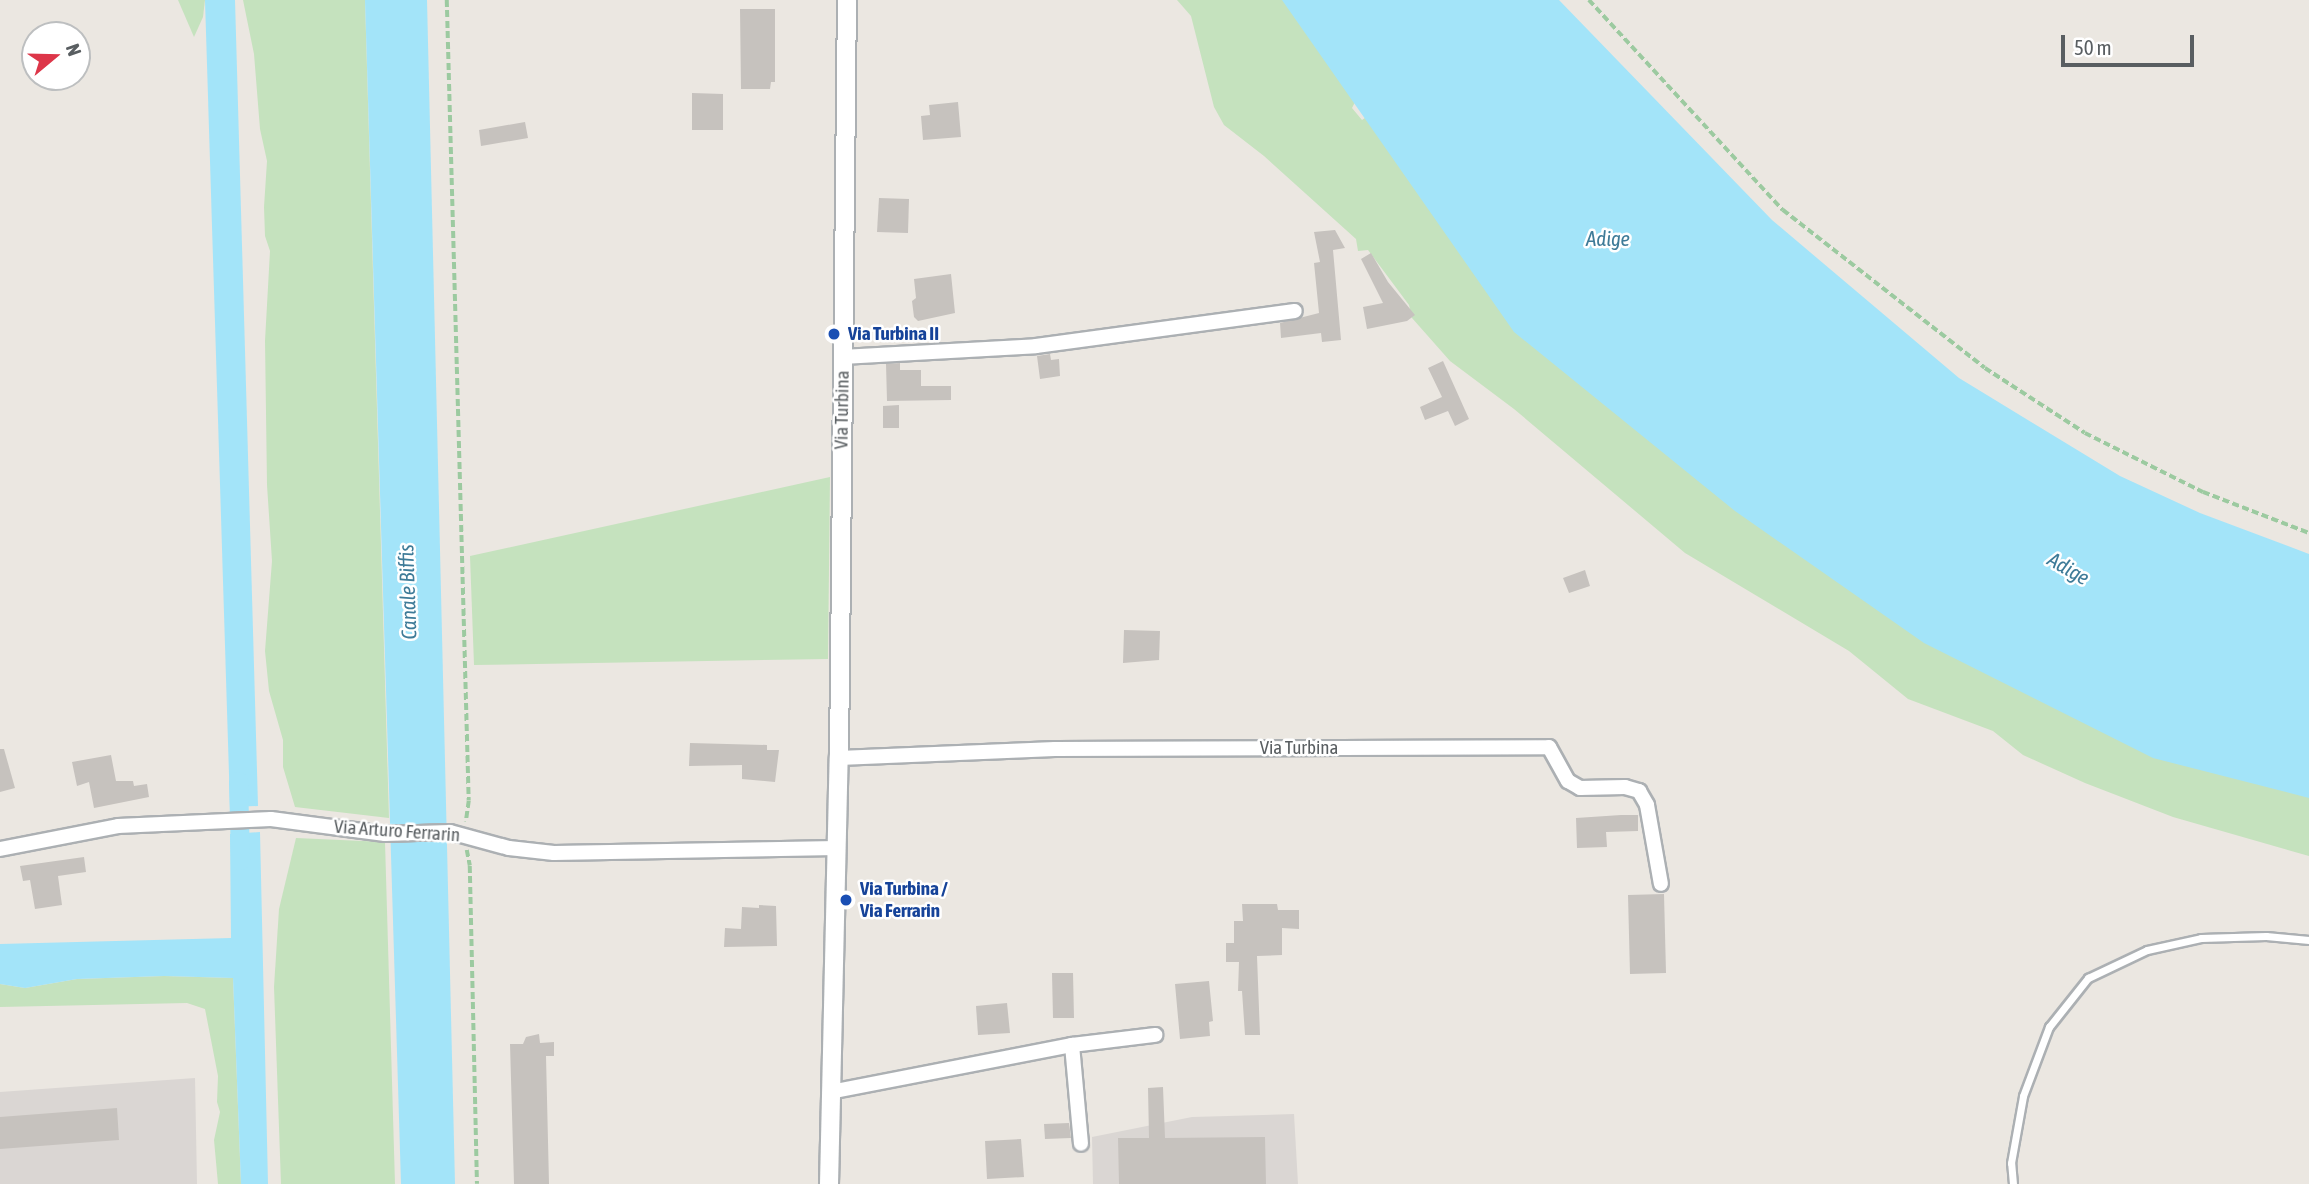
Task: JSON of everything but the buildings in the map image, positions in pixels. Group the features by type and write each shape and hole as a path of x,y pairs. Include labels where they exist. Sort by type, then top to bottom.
{"street":[{"name":"Via Turbina","path":"829,1184 839,758 847,0"},
{"name":"Via Turbina","path":"842,357 1036,346 1295,311"},
{"name":"Via Turbina","path":"839,758 1055,749 1549,747 1568,781 1580,788 1625,787 1639,791 1647,805 1661,884"},
{"name":"Via Arturo Ferrarin","path":"0,849 118,825 271,819 385,834 457,833 509,848 554,853 836,848"},
{"path":"830,1091 1072,1045 1155,1035"},
{"path":"1072,1045 1080,1144"}],"lane":[{"path":"2013,1184 2011,1163 2023,1096 2049,1027 2088,978 2147,950 2201,938 2266,936 2309,940"}],"path":[{"path":"447,0 469,801 457,833 470,866 477,1184"},
{"path":"1589,0 1783,210 1985,368 2085,433 2203,492 2309,534"}],"shaded area":[{"path":"195,1078 197,1184 0,1184 0,1092"},
{"path":"1294,1114 1298,1184 1093,1184 1092,1137 1192,1117"}],"green space":[{"path":"178,0 205,0 203,17 194,37"},
{"path":"243,0 365,0 389,818 295,807 283,767 283,740 269,691 265,651 272,561 267,485 265,341 270,251 265,236 264,207 267,161 260,129 254,54"},
{"path":"1177,0 1327,0 1369,75 1352,108 1362,120 1378,109 2309,769 2309,856 2173,817 2085,783 2023,755 1993,731 1908,699 1849,651 1685,553 1514,409 1450,361 1412,318 1409,305 1368,250 1358,251 1356,239 1264,156 1224,125 1214,107 1191,16"},
{"path":"830,477 828,659 474,665 470,556"},
{"path":"296,838 385,842 395,1184 281,1184 274,987 279,909"},
{"path":"164,976 233,978 241,1184 218,1184 214,1140 220,1112 217,1102 218,1076 205,1009 187,1003 0,1007 0,984 25,988 77,979"}],"water":[{"path":"205,0 235,0 258,806 230,807"},
{"name":"Canale Biffis","path":"365,0 427,0 455,1184 401,1184"},
{"name":"Adige","path":"1282,0 1559,0 1772,220 1959,378 2120,476 2200,513 2309,554 2309,798 2153,758 1924,643 1735,511 1514,332"},
{"path":"260,832 268,1184 241,1184 233,978 164,976 77,979 25,988 0,984 0,944 231,938 230,834"}],"waterway":[{"path":"238,781 240,860"}],"place":[{"name":"Via Turbina II","path":"834,334"},
{"name":"Via Turbina / Via Ferrarin","path":"846,900"}]}
